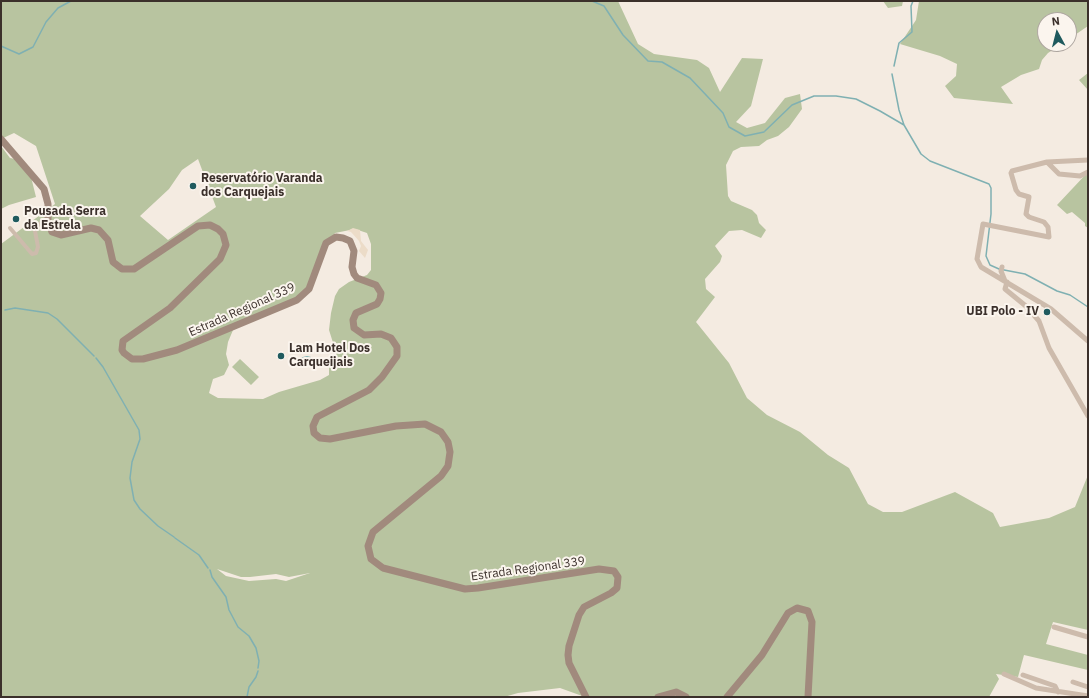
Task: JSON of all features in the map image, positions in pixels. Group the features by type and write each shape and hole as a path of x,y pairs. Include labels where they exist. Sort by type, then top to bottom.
{"main road":[{"name":"Estrada Regional 339","path":"1,139 44,189 48,204 50,230 58,235 91,228 99,230 108,240 112,259 115,265 126,270 134,269 198,226 210,225 218,229 223,234 226,245 220,259 170,308 123,341 122,350 128,358 136,360 177,350 297,300 309,289 326,243 336,238 343,238 350,241 354,251 352,267 354,274 357,278 376,285 381,293 377,304 356,313 353,320 354,328 364,335 381,334 391,338 398,347 397,356 382,377 364,394 317,417 313,426 314,433 320,438 330,439 396,426 425,424 441,432 446,438 450,452 448,466 441,476 373,532 368,546 371,559 383,568 465,589 599,569 614,571 618,577 616,588 611,593 592,602 584,608 579,615 568,646 569,663 586,697"},
{"path":"727,697 762,655 788,613 797,608 808,611 812,622 808,697"},
{"path":"658,697 676,692 686,697"}],"street":[{"path":"1088,160 1047,162 1012,171 1011,173 1018,194 1029,197 1026,214 1029,217 1044,222 1048,227 1049,237 983,224 977,259 981,267 1051,309 1088,341"},
{"path":"1047,162 1059,174 1080,176 1088,172"},
{"path":"10,228 32,254 36,253 38,247 35,231 44,220 48,218"},
{"path":"1001,269 1006,282 1005,289 1027,307 1039,321 1050,348 1088,416"},
{"path":"1054,627 1088,637"},
{"path":"1004,674 1036,688 1087,696 1088,688 1073,682"},
{"path":"1023,675 1054,686 1058,692"}],"green space":[{"path":"1,1 618,1 638,44 654,54 697,60 709,68 720,92 742,58 763,59 751,106 736,122 747,128 765,123 785,98 800,94 802,109 789,127 778,136 767,140 759,146 741,147 733,151 726,165 728,196 731,201 752,210 757,215 759,223 766,230 761,238 742,230 729,231 715,246 722,256 720,262 705,279 706,289 715,297 696,322 729,363 747,398 767,415 800,432 828,455 849,468 868,504 883,512 902,512 955,492 993,513 1000,527 1049,518 1075,507 1088,475 1088,630 1053,622 1046,644 1088,655 1088,670 1024,655 1018,677 996,674 999,679 989,697 585,697 560,688 518,693 504,697 1,697 1,244 55,204 36,146 14,133 1,139","holes":["198,159 216,207 168,240 140,216 169,189 182,170","355,229 367,233 371,244 371,270 367,275 349,282 339,289 335,296 329,330 336,355 329,366 329,375 320,380 279,392 263,399 218,398 209,393 213,379 224,375 229,365 226,354 228,342 236,323 301,298 335,233","217,569 241,577 276,574 289,577 310,573 286,581 276,579 249,581 226,576"]},
{"path":"883,1 903,1 902,6 888,8"},
{"path":"919,1 1088,1 1088,26 1077,34 1077,12 1037,12 1037,52 1050,52 1042,60 1039,69 1021,75 1001,87 1013,104 954,98 945,86 956,76 957,64 940,56 900,44 916,20"},
{"path":"1088,73 1088,90 1079,80"},
{"path":"1,146 10,158 20,160 30,173 36,197 1,209"},
{"path":"1088,172 1088,228 1085,226 1085,223 1072,212 1067,214 1057,205"},
{"path":"240,359 259,377 251,385 232,367"}],"shaded area":[{"path":"353,228 360,230 361,241 368,250 365,258 359,251 361,246 359,241 351,232 347,231"}],"water":[{"path":"307,356 311,357 311,362 304,366 299,365 299,358"}],"waterway":[{"path":"1,46 19,54 33,47 46,22 58,8 71,1"},
{"path":"592,1 604,6 623,35 648,61 662,62 690,78 723,113 729,127 745,136 764,132"},
{"path":"894,66 899,43 912,32 911,6 913,1"},
{"path":"892,74 899,110 904,125"},
{"path":"765,131 792,105 814,96 836,96 856,99 880,111 904,125 921,154 930,161 989,184 991,188 991,214 986,256 990,265 999,269 1025,274 1057,291 1070,295 1088,307"},
{"path":"5,310 15,308 48,313 57,319 94,356"},
{"path":"96,358 103,367 139,430 140,439 132,462 130,478 134,500 140,509 158,526 174,537"},
{"path":"175,538 199,555 208,568"},
{"path":"210,570 212,577 226,597 229,610 238,627 249,636 256,648 259,661 258,668"},
{"path":"247,697 249,687 258,671"}],"place":[{"name":"Reservatório Varanda dos Carquejais","path":"193,186"},
{"name":"Pousada Serra da Estrela","path":"16,219"},
{"name":"UBI Polo - IV","path":"1047,312"},
{"name":"Lam Hotel Dos Carqueijais","path":"281,356"}]}
